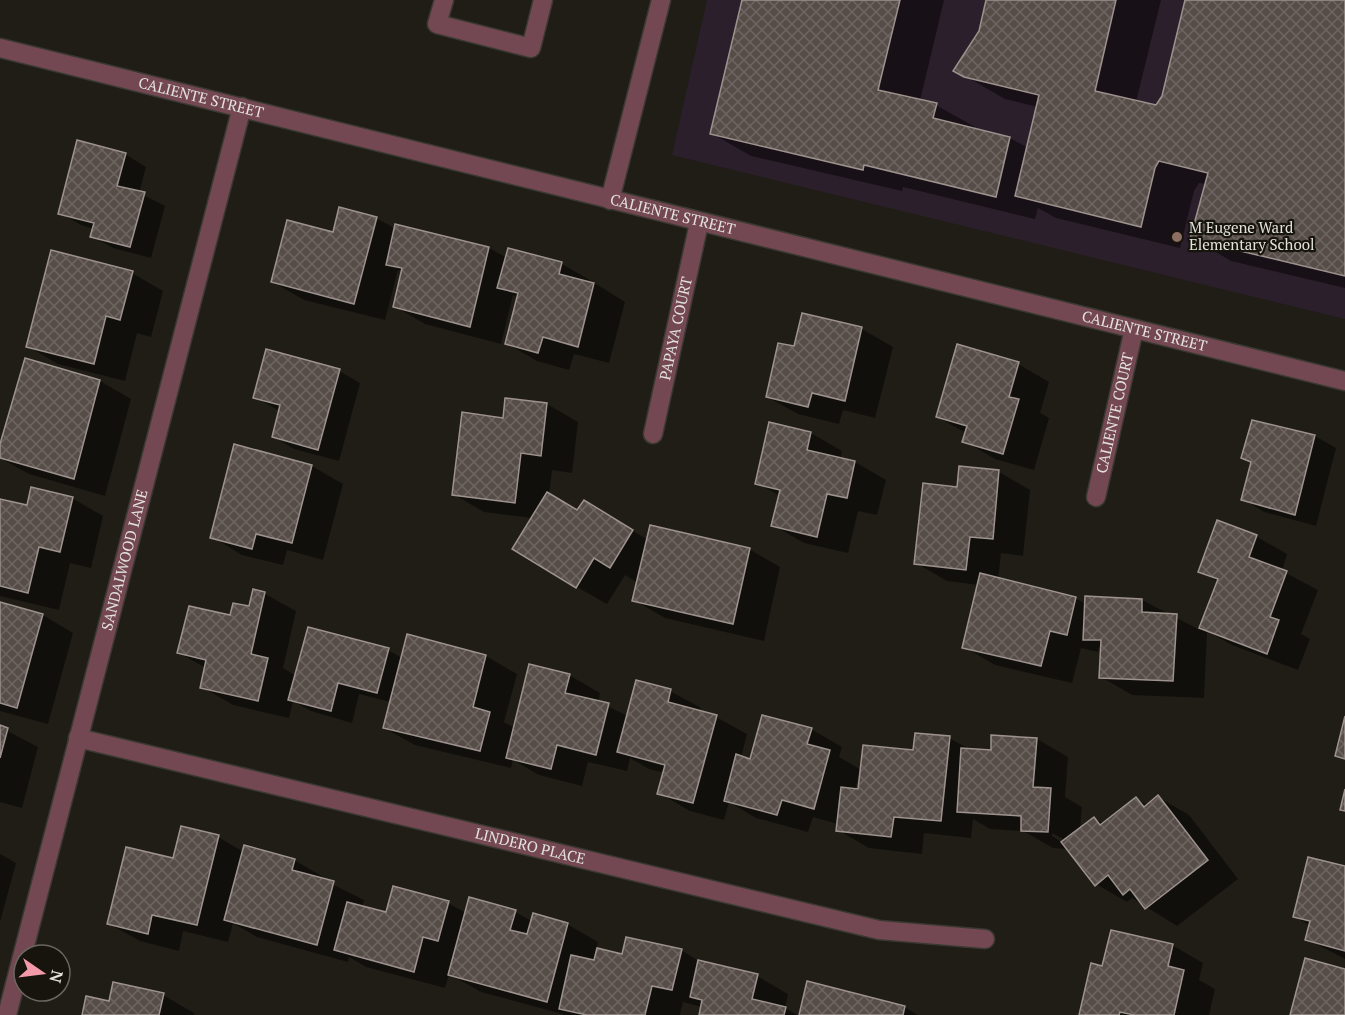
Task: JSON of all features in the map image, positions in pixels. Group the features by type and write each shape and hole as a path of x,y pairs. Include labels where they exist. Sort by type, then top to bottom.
{"street":[{"path":"444,0 437,24 531,48 543,0"},
{"path":"610,200 660,0"},
{"name":"CALIENTE STREET","path":"0,48 699,223 1345,381"},
{"name":"SANDALWOOD LANE","path":"8,1015 242,107"},
{"name":"PAPAYA COURT","path":"653,434 699,223"},
{"name":"CALIENTE COURT","path":"1096,497 1134,329"},
{"name":"LINDERO PLACE","path":"78,738 879,930 985,939"}],"shaded area":[{"name":"M Eugene Ward Elementary School","path":"707,0 1345,0 1345,319 672,155"}],"building":[{"path":"742,0 900,0 878,90 937,103 933,118 1010,137 996,197 864,165 863,170 710,134"},
{"path":"986,0 1116,0 1095,91 1156,105 1162,96 1185,0 1345,0 1345,276 1190,239 1208,173 1159,161 1155,168 1141,227 1015,196 1039,95 964,77 953,71 979,31"},
{"path":"77,140 126,153 117,186 145,192 130,247 90,237 94,223 58,214"},
{"path":"339,207 377,217 354,304 271,282 287,220 333,232"},
{"path":"395,224 489,247 470,327 393,307 402,268 386,265"},
{"path":"508,248 562,262 559,274 594,283 578,347 543,337 538,353 505,344 518,293 497,288"},
{"path":"51,250 133,271 120,320 106,316 94,364 26,347"},
{"path":"802,313 862,327 845,401 812,393 808,407 766,397 778,343 794,346"},
{"path":"957,344 1019,362 1009,397 1019,399 1003,454 962,442 967,426 936,417"},
{"path":"266,349 340,369 318,450 272,437 280,405 253,398"},
{"path":"25,358 100,380 74,479 0,458 0,444"},
{"path":"505,398 547,403 541,456 521,453 515,503 452,495 462,412 503,418"},
{"path":"1252,420 1315,435 1295,515 1241,500 1251,462 1241,458"},
{"path":"769,422 811,432 807,450 855,461 847,498 827,494 817,537 771,526 780,490 755,484"},
{"path":"234,444 312,465 292,543 256,534 252,549 210,538"},
{"path":"959,466 999,470 993,539 970,537 966,570 914,564 923,483 957,487"},
{"path":"31,487 73,497 60,552 39,547 28,593 0,586 0,499 27,505"},
{"path":"547,492 577,510 584,500 633,530 610,568 594,558 576,588 512,549"},
{"path":"1217,520 1257,535 1249,557 1287,571 1270,617 1279,620 1267,654 1199,628 1218,579 1198,572"},
{"path":"650,525 750,548 733,624 632,601"},
{"path":"980,573 1076,597 1067,635 1050,631 1041,666 962,648"},
{"path":"253,589 265,592 251,654 268,658 258,701 200,688 206,660 177,653 189,606 230,615 233,603 249,606"},
{"path":"1085,596 1142,599 1142,612 1177,614 1173,681 1099,678 1101,640 1083,640"},
{"path":"0,602 43,614 17,708 0,703"},
{"path":"308,627 389,648 377,693 338,683 331,711 288,700"},
{"path":"407,634 486,655 473,707 490,712 480,751 383,728"},
{"path":"529,664 570,674 565,693 609,703 596,755 557,745 551,769 506,758"},
{"path":"636,680 671,689 668,702 717,715 693,803 657,794 665,765 617,752"},
{"path":"762,715 812,728 807,744 830,750 814,809 782,800 777,815 724,801 736,754 750,759"},
{"path":"1345,716 1345,759 1335,756"},
{"path":"0,725 8,728 0,758"},
{"path":"915,733 950,736 941,821 894,817 891,837 836,831 841,787 858,789 863,745 913,750"},
{"path":"991,735 1037,738 1033,787 1051,788 1048,832 1021,831 1021,816 957,812 961,748 991,750"},
{"path":"1345,789 1345,811 1340,810"},
{"path":"1158,795 1208,860 1145,909 1130,889 1123,895 1108,875 1095,886 1061,842 1094,817 1100,825 1136,797 1144,807"},
{"path":"181,826 219,835 197,925 152,915 148,934 107,924 126,847 173,858"},
{"path":"244,845 295,859 292,870 334,881 317,945 224,920"},
{"path":"1308,857 1345,866 1345,951 1305,940 1310,921 1293,917"},
{"path":"393,886 449,901 438,941 423,937 414,972 334,950 347,902 386,912"},
{"path":"469,897 516,910 510,930 527,934 533,913 568,923 547,1002 448,975"},
{"path":"1111,930 1173,944 1168,966 1184,970 1174,1015 1134,1015 1120,1012 1119,1015 1079,1015 1091,963 1102,966"},
{"path":"626,937 682,949 672,990 652,986 645,1015 587,1015 559,1009 571,955 594,960 597,948 622,954"},
{"path":"1305,958 1345,969 1345,1015 1290,1015"},
{"path":"698,960 758,974 752,999 786,1007 784,1015 699,1015 702,1000 690,997"},
{"path":"807,981 905,1006 903,1015 799,1015"},
{"path":"113,982 164,993 159,1015 82,1015 86,996 109,1001"}],"place":[{"name":"M Eugene Ward Elementary School","path":"1177,237"}]}
